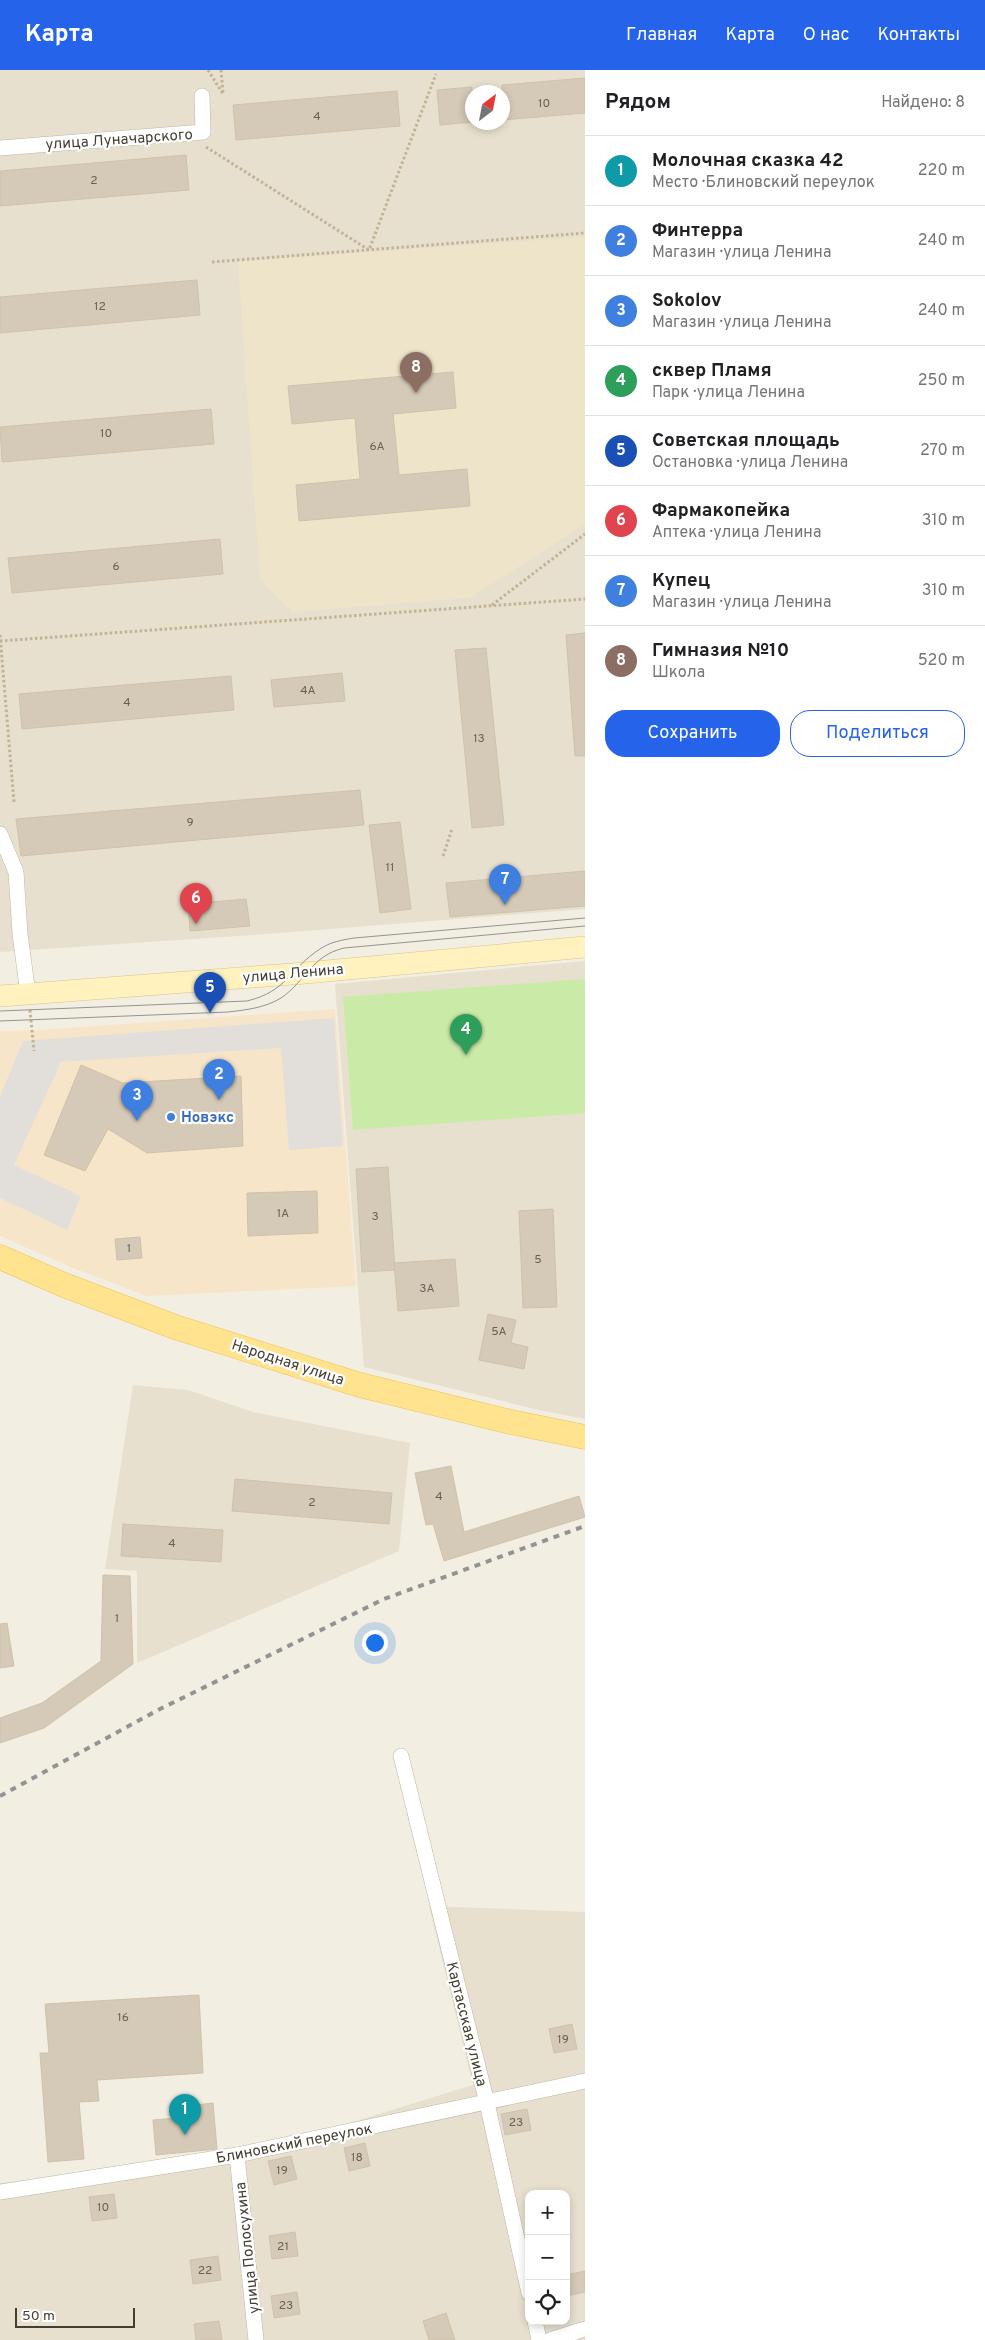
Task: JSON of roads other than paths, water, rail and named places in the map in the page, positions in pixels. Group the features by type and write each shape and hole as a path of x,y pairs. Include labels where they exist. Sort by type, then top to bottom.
{"main road":[{"name":"улица Ленина","path":"0,996 304,973 585,947"},
{"name":"Народная улица","path":"0,1257 64,1285 175,1326 360,1385 511,1422 585,1437"}],"street":[{"name":"улица Луначарского","path":"0,148 203,132 202,96"},
{"path":"0,834 16,872 20,934 28,994"},
{"name":"Картасская улица","path":"401,1756 487,2103 526,2280"},
{"name":"Блиновский переулок","path":"0,2192 237,2155 585,2081"},
{"name":"улица Полосухина","path":"237,2155 256,2340"},
{"path":"536,2325 539,2340"},
{"path":"550,2340 585,2328"}],"tram line":[{"path":"0,1011 247,1001 261,997 280,985 301,964 332,943 354,938 585,918"},
{"path":"0,1021 228,1012 248,1009 262,1006 281,998 316,963 333,952 344,948 585,926"}],"railway":[{"path":"0,1796 160,1709 384,1599 585,1526"}],"place":[{"name":"Гимназия №10","path":"416,393"},
{"name":"Купец","path":"505,905"},
{"name":"Фармакопейка","path":"196,924"},
{"name":"Советская площадь","path":"210,1013"},
{"name":"сквер Пламя","path":"466,1055"},
{"name":"Финтерра","path":"219,1100"},
{"name":"Новэкс","path":"171,1117"},
{"name":"Sokolov","path":"137,1121"},
{"name":"Молочная сказка 42","path":"185,2135"}]}
